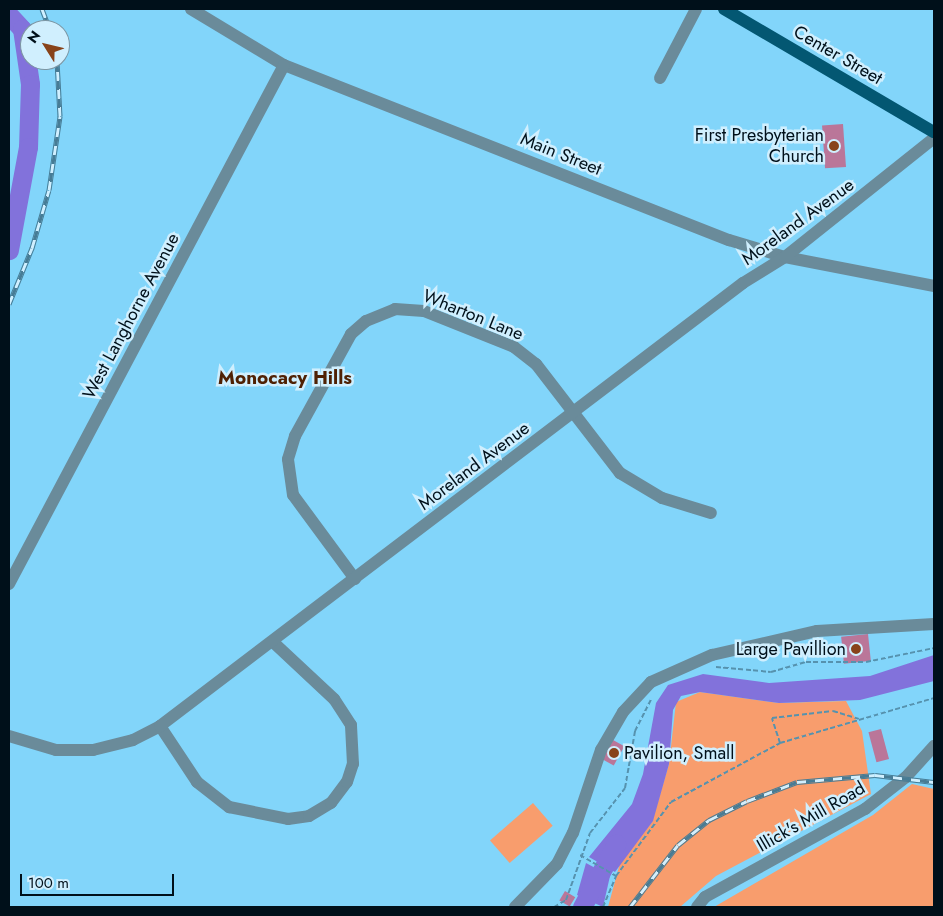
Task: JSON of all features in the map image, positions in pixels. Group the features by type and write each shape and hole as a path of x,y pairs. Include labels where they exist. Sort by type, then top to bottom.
{"main road":[{"name":"Center Street","path":"724,9 934,132"}],"street":[{"name":"Main Street","path":"192,9 284,65 729,240 785,257 934,286"},
{"path":"660,78 696,9"},
{"name":"West Langhorne Avenue","path":"9,584 284,65"},
{"name":"Moreland Avenue","path":"9,736 56,750 93,750 133,740 160,726 743,283 785,257 934,138"},
{"name":"Wharton Lane","path":"355,579 300,506 287,469 295,436 351,334 366,321 412,308 502,342 536,364 572,413 633,482 662,498 711,513"},
{"path":"515,907 557,864 573,833 601,750 622,712 651,682 714,655 817,631 934,624"},
{"path":"160,726 197,782 229,807 276,819 299,818 322,810 341,792 351,773 355,753 351,725 334,699 273,642"},
{"name":"Illick's Mill Road","path":"697,907 705,898 865,809 906,777 934,746"}],"path":[{"path":"714,666 771,672 806,662 866,662 934,648"},
{"path":"554,907 566,900 580,855 625,788 635,731 654,694"},
{"path":"603,907 616,876 672,802 780,743 934,698"},
{"path":"780,743 772,718 833,710 859,719"},
{"path":"580,855 616,876"}],"shaded area":[{"path":"934,655 934,681 860,700 779,703 700,692 681,696 673,710 669,764 653,821 615,872 589,857 632,804 643,774 656,703 668,685 703,674 769,683 870,676"},
{"path":"700,692 779,703 846,701 862,731 871,794 716,876 680,907 608,907 620,863 652,822 669,764 676,702"},
{"path":"912,784 934,789 934,907 714,907 873,815"},
{"path":"533,803 553,826 510,863 490,840"},
{"path":"586,863 610,876 603,907 577,895"}],"building":[{"name":"First Presbyterian Church","path":"843,124 846,167 825,168 822,125"},
{"name":"Large Pavillion","path":"868,634 871,661 844,664 841,637"},
{"path":"881,729 889,759 876,762 868,732"},
{"name":"Pavilion, Small","path":"613,740 624,746 614,766 602,759"},
{"path":"565,891 575,897 570,907 559,900"}],"waterway":[{"path":"9,15 22,29 30,84 28,147 9,250"},
{"path":"582,907 616,844"}],"railway":[{"path":"42,9 46,20"},
{"path":"9,304 32,248 49,190 60,116 58,70"},
{"path":"630,907 678,845 709,820 747,801 797,782 875,775 934,782"}],"place":[{"name":"First Presbyterian Church","path":"834,146"},
{"name":"Large Pavillion","path":"856,649"},
{"name":"Pavilion, Small","path":"614,753"}],"district":[{"name":"Monocacy Hills","path":"285,378"}]}
